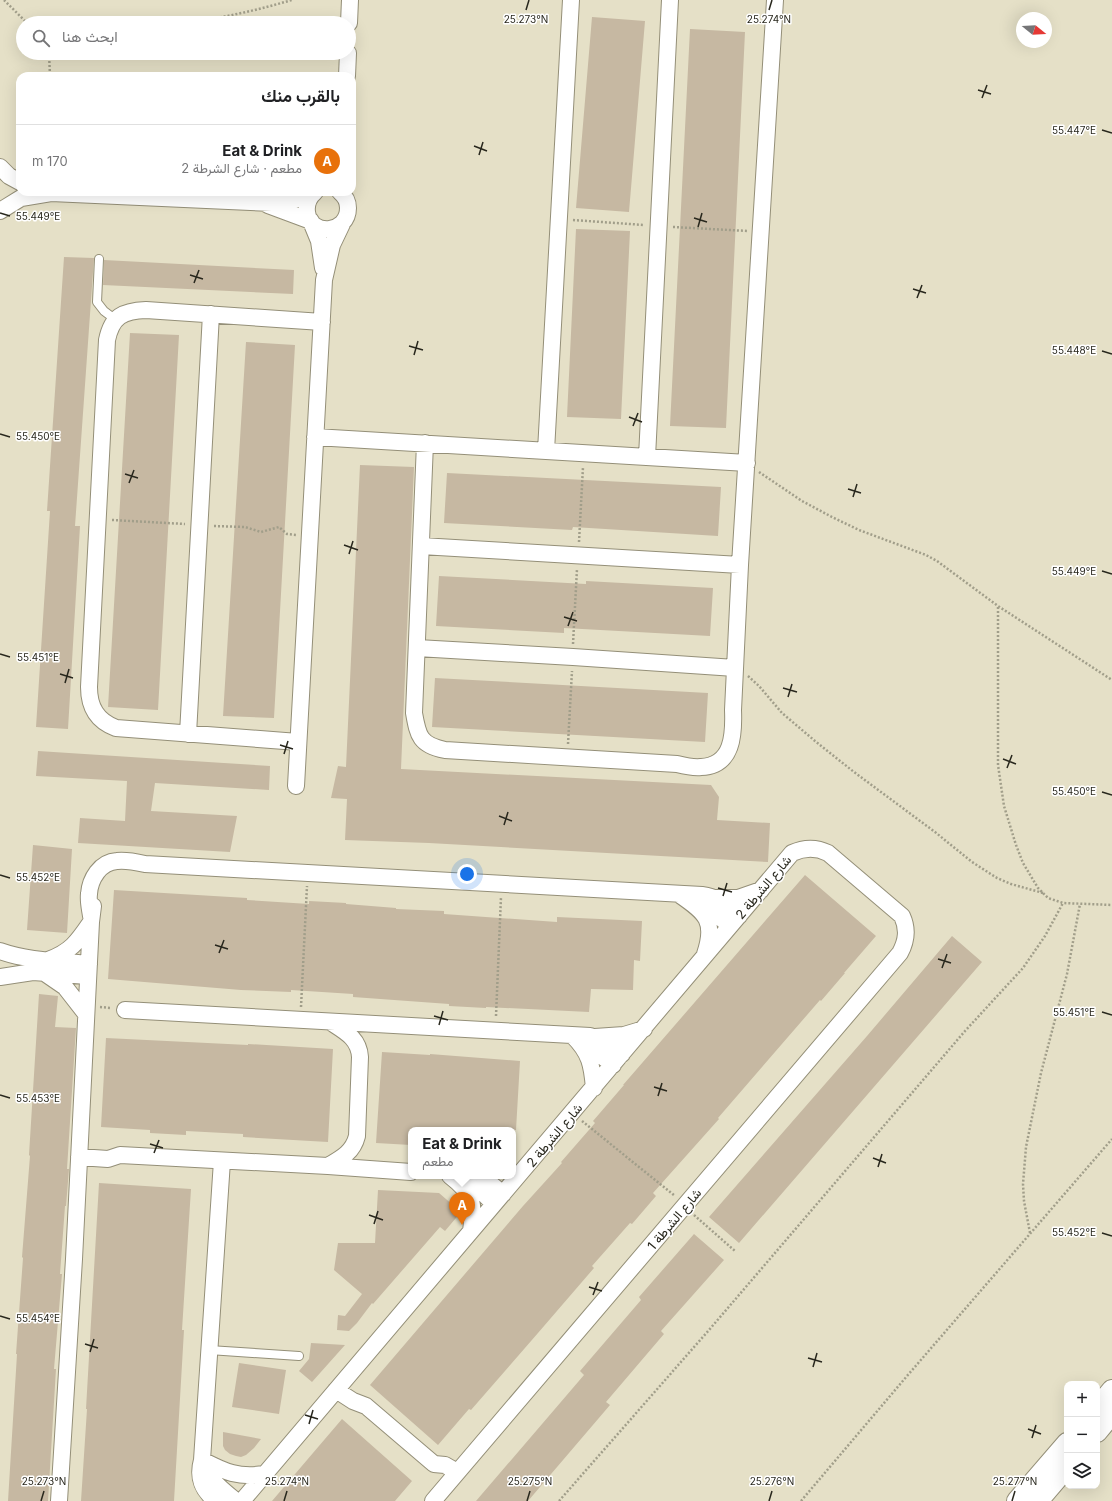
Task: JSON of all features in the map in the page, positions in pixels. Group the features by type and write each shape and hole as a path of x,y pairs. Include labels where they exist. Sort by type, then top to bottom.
{"street":[{"path":"349,16 350,0"},
{"path":"546,451 571,0"},
{"path":"647,457 670,0"},
{"path":"425,443 414,713 422,740 427,744 445,750 677,764 701,760 715,752 725,739 733,710 740,565 775,0"},
{"path":"347,72 348,60"},
{"path":"0,167 9,176 16,180"},
{"path":"0,211 21,198 31,196"},
{"path":"188,196 261,203 283,202 304,196"},
{"path":"296,786 324,280 319,241 307,212 307,205 312,196"},
{"path":"324,280 332,245 348,212 348,205 345,196"},
{"path":"261,203 291,213 312,222 318,227 330,230 342,224"},
{"path":"298,742 124,730 112,727 101,720 96,714 89,694 107,340 111,326 122,314 130,311 146,310 322,322"},
{"path":"188,734 211,314"},
{"path":"315,437 747,463"},
{"path":"421,546 740,565"},
{"path":"417,648 735,668"},
{"name":"شارع الشرطة 2","path":"242,1501 703,960 792,853 808,848 822,850 833,857 902,916 906,932"},
{"path":"59,1501 91,919 98,889 106,877 116,870 145,864 702,895 715,898 738,898 761,890"},
{"path":"687,895 734,921"},
{"path":"687,895 699,908 708,922 709,942 703,960"},
{"path":"715,898 722,902 734,921"},
{"path":"0,977 33,972 45,966 71,948 82,936 91,919"},
{"name":"شارع الشرطة 1","path":"433,1501 900,953 904,946 906,932"},
{"path":"0,951 45,966 89,970"},
{"path":"45,966 51,976 65,987 86,1014"},
{"path":"125,1010 573,1036 613,1036 644,1029"},
{"path":"328,1166 347,1155 357,1136 360,1058 359,1047 353,1037 330,1022"},
{"path":"573,1036 618,1060"},
{"path":"573,1036 585,1049 589,1057 592,1068 594,1088"},
{"path":"591,1036 606,1042 618,1060"},
{"path":"79,1153 108,1151 120,1155 408,1172"},
{"path":"200,1501 201,1485 199,1472 202,1460 222,1161"},
{"path":"516,1169 530,1163"},
{"path":"454,1179 464,1187 470,1198 474,1214 471,1231"},
{"path":"464,1179 479,1189 499,1199"},
{"path":"484,1179 499,1199"},
{"path":"340,1386 353,1401 366,1406 434,1464 436,1474 453,1478"},
{"path":"1100,1404 1112,1390"},
{"path":"1100,1428 1112,1414"},
{"path":"1017,1501 1064,1446"},
{"path":"202,1460 232,1474 253,1476 265,1474"},
{"path":"202,1460 213,1482 236,1501"},
{"path":"1038,1501 1064,1471"},
{"path":"201,1485 216,1501"}],"lane":[{"path":"99,259 97,302 104,311 116,320"},
{"path":"209,1350 299,1356"}],"path":[{"path":"4,0 20,16"},
{"path":"229,16 292,0"},
{"path":"49,60 50,72"},
{"path":"567,758 584,453"},
{"path":"747,463 797,497 832,517 859,530 926,555 938,561 998,606 1112,680"},
{"path":"998,606 998,765 1006,812 1023,863 1042,893 1048,898 1063,904 1112,905"},
{"path":"735,668 752,679 782,713 815,741 972,862 1011,884 1042,893"},
{"path":"300,1020 308,874"},
{"path":"495,1031 501,884"},
{"path":"559,1501 709,1330 965,1031 1023,968 1045,936 1063,904"},
{"path":"1030,1233 1024,1200 1023,1184 1026,1147 1041,1073 1067,974 1080,904"},
{"path":"572,1113 685,1206 736,1251"},
{"path":"801,1501 1112,1139"}],"building":[{"path":"592,17 645,21 629,212 576,208"},
{"path":"690,29 745,32 726,428 670,426"},
{"path":"576,229 630,231 621,419 567,417"},
{"path":"64,257 94,258 75,526 80,526 68,729 36,727 50,511 47,511"},
{"path":"104,260 294,270 293,294 103,285"},
{"path":"130,333 179,335 158,710 108,707"},
{"path":"246,342 295,345 274,718 223,716"},
{"path":"360,465 414,467 401,769 711,785 719,797 717,820 770,823 768,862 429,843 345,840 347,799 331,798 338,766 346,767"},
{"path":"447,473 721,487 718,536 573,527 572,530 444,523"},
{"path":"439,576 586,584 586,581 713,588 710,636 564,628 564,633 436,626"},
{"path":"435,678 708,693 705,742 432,727"},
{"path":"38,751 270,766 269,790 155,783 151,811 237,816 230,852 78,843 80,818 125,821 127,781 36,776"},
{"path":"33,845 72,849 67,933 27,930"},
{"path":"805,875 876,936 718,1118 719,1119 653,1193 656,1196 632,1224 630,1223 592,1266 594,1268 471,1410 469,1409 438,1445 370,1385 523,1206 562,1163 561,1162 595,1123 593,1121 623,1085"},
{"path":"114,890 247,898 247,900 309,904 309,901 346,903 396,909 444,911 444,914 557,922 557,917 642,921 640,961 634,960 633,990 591,989 589,1012 449,1006 449,1004 353,997 353,994 291,990 291,992 241,990 108,979"},
{"path":"952,936 982,962 739,1243 709,1217"},
{"path":"39,994 58,996 55,1027 76,1028 67,1169 69,1169 60,1274 62,1274 54,1369 56,1369 48,1501 8,1501 16,1354 30,1156"},
{"path":"106,1038 333,1049 328,1142 243,1137 243,1134 186,1131 186,1135 150,1133 150,1130 101,1127"},
{"path":"382,1052 520,1061 516,1130 516,1127 408,1127 408,1145 376,1143"},
{"path":"99,1183 191,1189 182,1330 184,1330 174,1501 81,1501"},
{"path":"378,1190 439,1193 461,1212 445,1231 440,1227 349,1331 337,1330 338,1315 345,1316 362,1294 334,1270 338,1243 375,1243"},
{"path":"694,1234 724,1260 661,1331 664,1334 606,1402 610,1405 528,1501 476,1501 584,1375 580,1371 641,1300 639,1297"},
{"path":"311,1343 345,1345 312,1382 299,1371 309,1359"},
{"path":"239,1363 286,1370 279,1414 232,1407"},
{"path":"342,1419 412,1481 395,1501 272,1501"},
{"path":"223,1432 261,1439 254,1448 246,1455 241,1457 230,1454 225,1450 223,1446"}],"place":[{"name":"Eat & Drink","path":"462,1225"}]}
